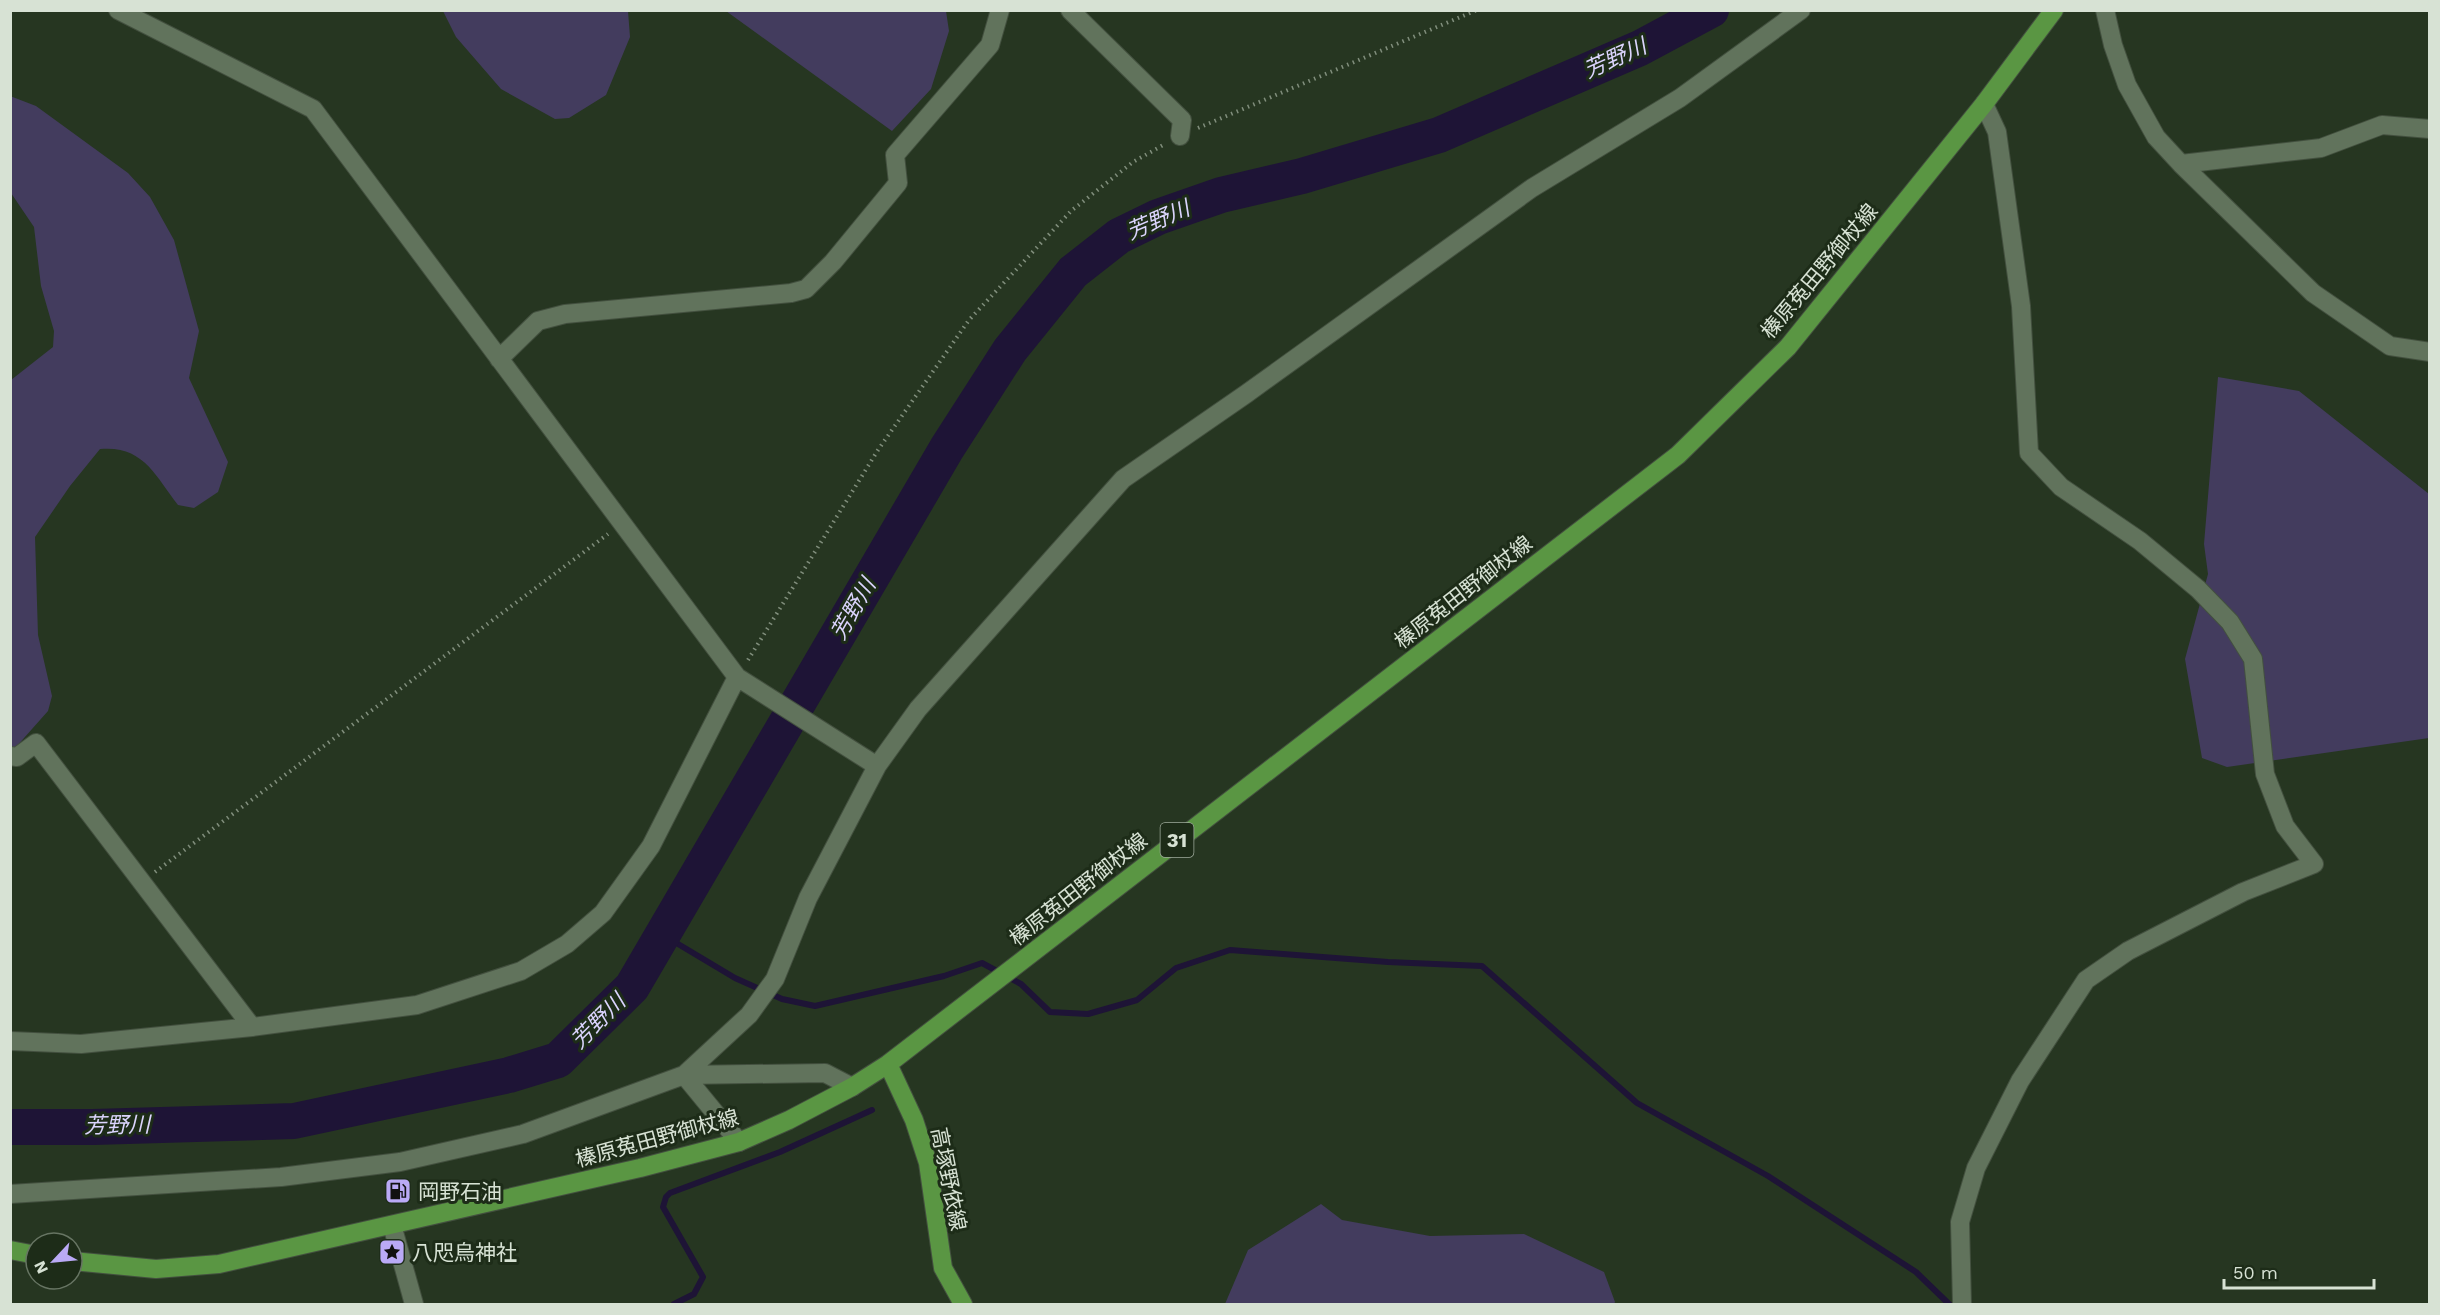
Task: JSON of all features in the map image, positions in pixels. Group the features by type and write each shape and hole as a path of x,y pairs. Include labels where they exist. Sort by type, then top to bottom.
{"main road":[{"name":"榛原菟田野御杖線","path":"84,1262 156,1269 219,1264 392,1225 640,1168 739,1142 789,1120 852,1087 888,1064 1678,455 1788,347 1984,104 2054,10"},
{"name":"高塚野依線","path":"888,1064 914,1120 928,1163 943,1268 963,1305"}],"street":[{"path":"118,10 313,110 743,681 872,763"},
{"path":"499,359 538,321 565,314 791,293 806,289 833,262 898,183 895,155 990,45 1000,10"},
{"path":"1070,10 1182,120 1180,136"},
{"path":"684,1075 749,1015 776,979 808,898 872,763 1123,479 1256,387 1532,188 1680,98 1801,10"},
{"path":"2105,10 2113,45 2127,85 2156,137 2181,164 2313,293 2390,346 2430,352"},
{"path":"1962,1305 1960,1222 1976,1168 2020,1081 2086,980 2128,951 2180,924 2243,892 2314,864 2285,826 2265,774 2253,659 2230,622 2198,589 2140,541 2061,487 2029,453 2021,306 1997,132 1984,104"},
{"path":"2181,164 2321,148 2382,125 2430,129"},
{"path":"10,1041 81,1044 252,1027 417,1005 521,971 567,944 603,913 651,846 743,681"},
{"path":"10,756 17,757 36,743 252,1027"},
{"path":"10,1194 281,1177 400,1162 523,1134 684,1075 825,1073 852,1087"},
{"path":"684,1075 739,1142"},
{"path":"392,1225 414,1305"}],"path":[{"path":"743,681 878,450 969,320 1071,212 1133,162 1180,136 1477,10"},
{"path":"142,881 623,523"}],"shaded area":[{"path":"443,11 628,11 630,37 606,95 569,118 555,119 501,89 456,37"},
{"path":"726,11 946,11 949,31 931,89 892,131"},
{"path":"10,96 36,106 128,173 150,197 174,240 199,331 189,378 228,462 218,492 194,508 178,505 155,473 138,457 115,449 100,449 70,486 35,537 38,635 52,696 48,711 16,747 11,747 11,380 53,347 54,331 41,286 34,227 11,193"},
{"path":"2218,377 2299,391 2429,494 2429,738 2227,767 2202,758 2185,659 2208,574 2204,544"},
{"path":"1321,1204 1342,1220 1430,1236 1524,1234 1604,1272 1615,1302 1614,1304 1225,1304 1248,1250"}],"waterway":[{"name":"芳野川","path":"10,1127 294,1121 509,1075 558,1060 632,987 947,448 1010,350 1073,272 1119,236 1158,217 1221,195 1302,176 1439,135 1640,48 1711,10"},
{"path":"663,935 735,978 782,999 815,1006 944,976 982,963 1021,984 1050,1012 1088,1014 1137,1000 1176,968 1230,950 1388,962 1482,966 1637,1103 1768,1176 1916,1272 1949,1304"},
{"path":"674,1304 694,1294 703,1277 663,1207 670,1193 780,1152 872,1110"}],"place":[{"name":"岡野石油","path":"398,1191"},
{"name":"八咫烏神社","path":"392,1252"}]}
